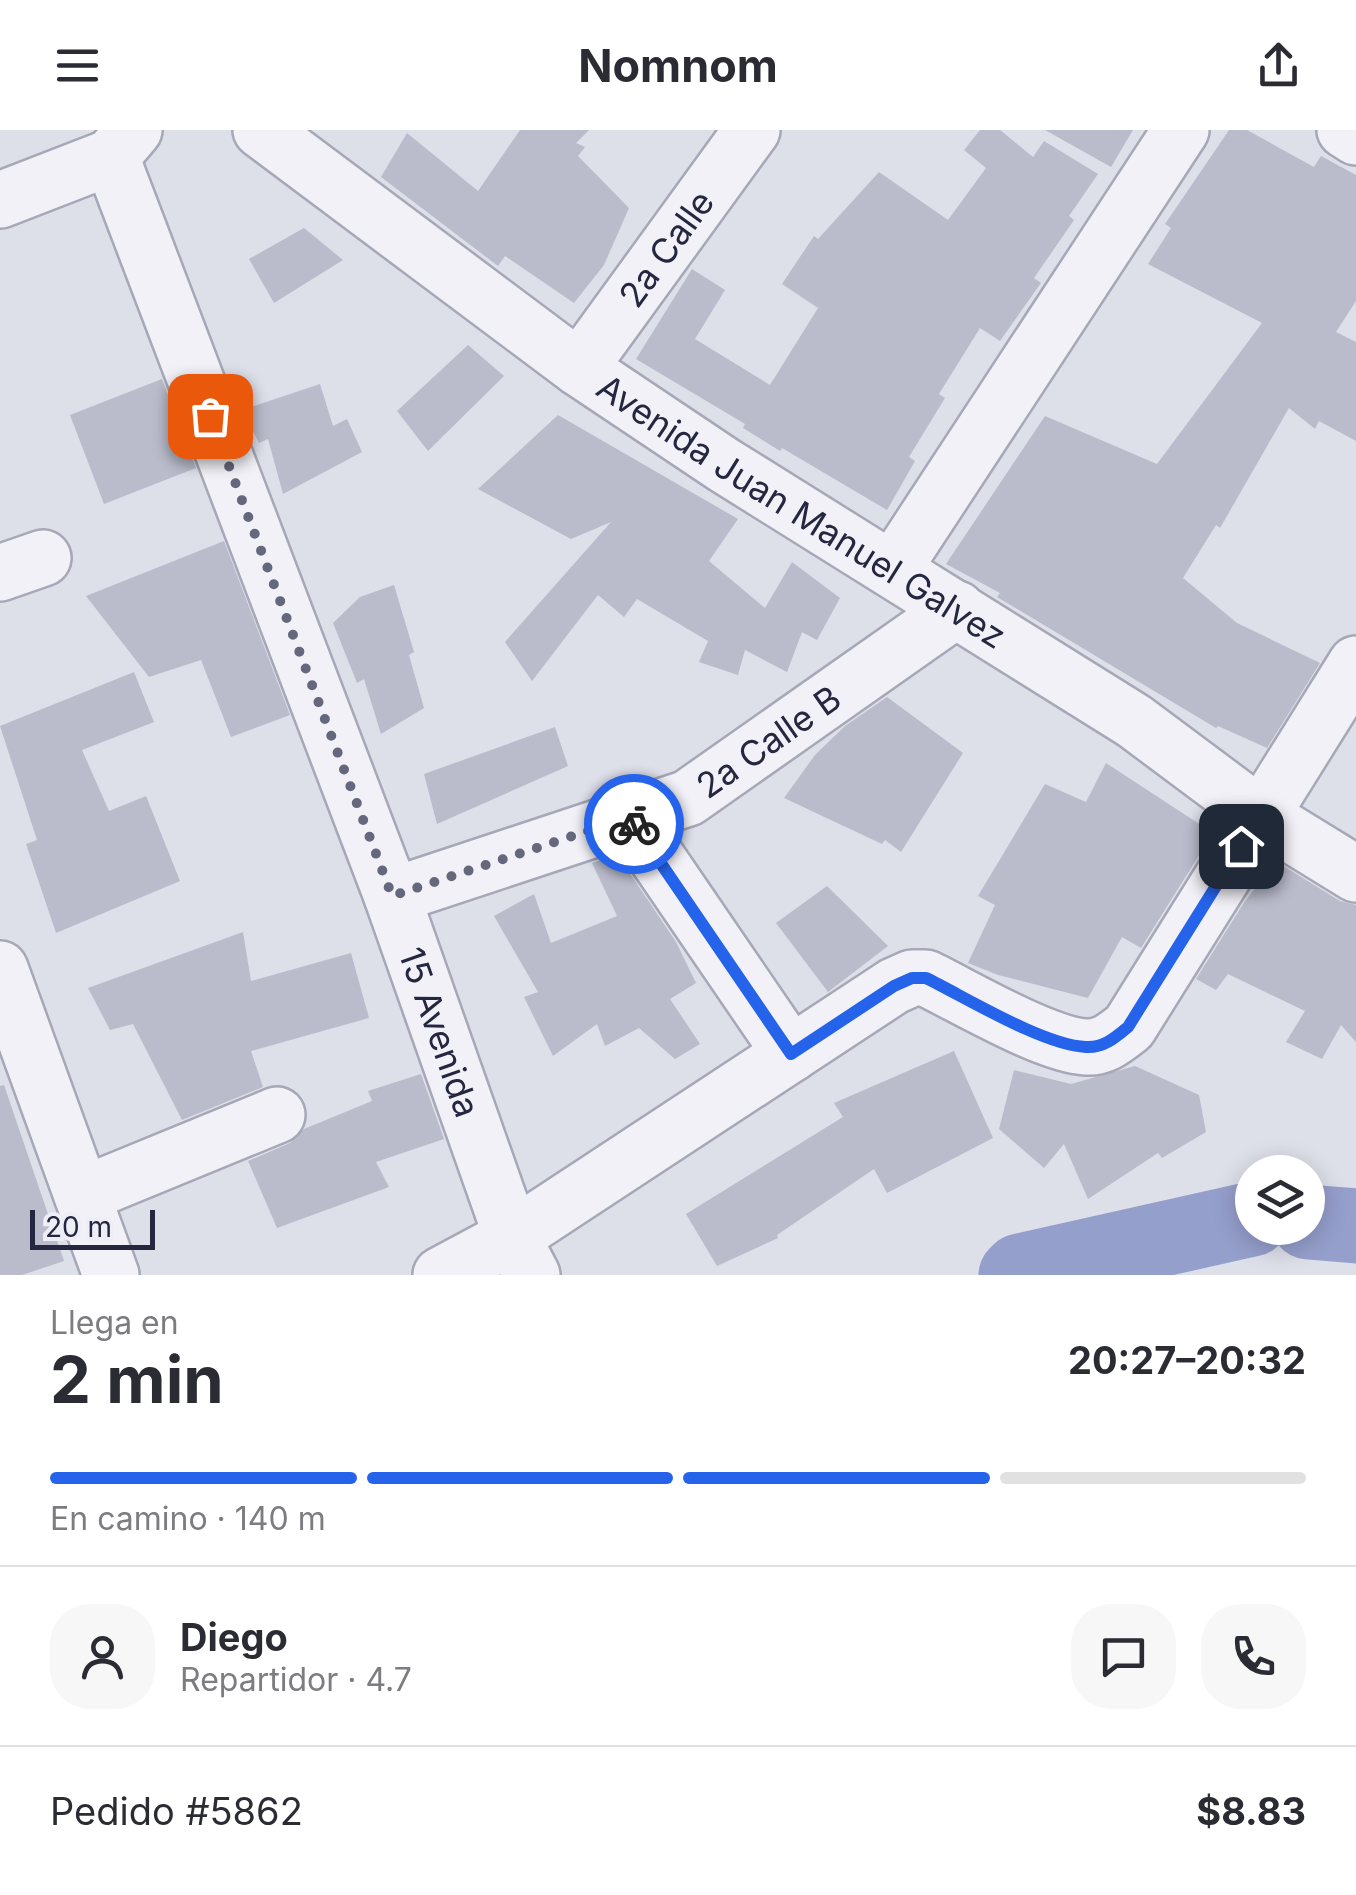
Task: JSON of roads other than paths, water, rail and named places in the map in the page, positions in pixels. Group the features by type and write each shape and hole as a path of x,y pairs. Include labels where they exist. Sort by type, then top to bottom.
{"street":[{"name":"Avenida Juan Manuel Galvez","path":"261,130 579,368 724,465 1134,721 1260,816 1356,874"},
{"name":"2a Calle","path":"579,368 752,130"},
{"path":"893,570 1180,130"},
{"path":"1345,130 1356,138"},
{"path":"0,200 123,144"},
{"name":"15 Avenida","path":"123,144 522,1256"},
{"name":"2a Calle B","path":"392,896 688,798 958,609"},
{"path":"441,1275 522,1256 791,1054 912,978 926,978 1056,1040 1089,1047 1109,1042 1128,1027 1356,664"},
{"path":"630,817 791,1054"},
{"path":"0,969 111,1275"},
{"path":"82,1195 277,1115"}],"waterway":[{"path":"1016,1275 1235,1223"},
{"path":"1325,1223 1356,1226"}]}
